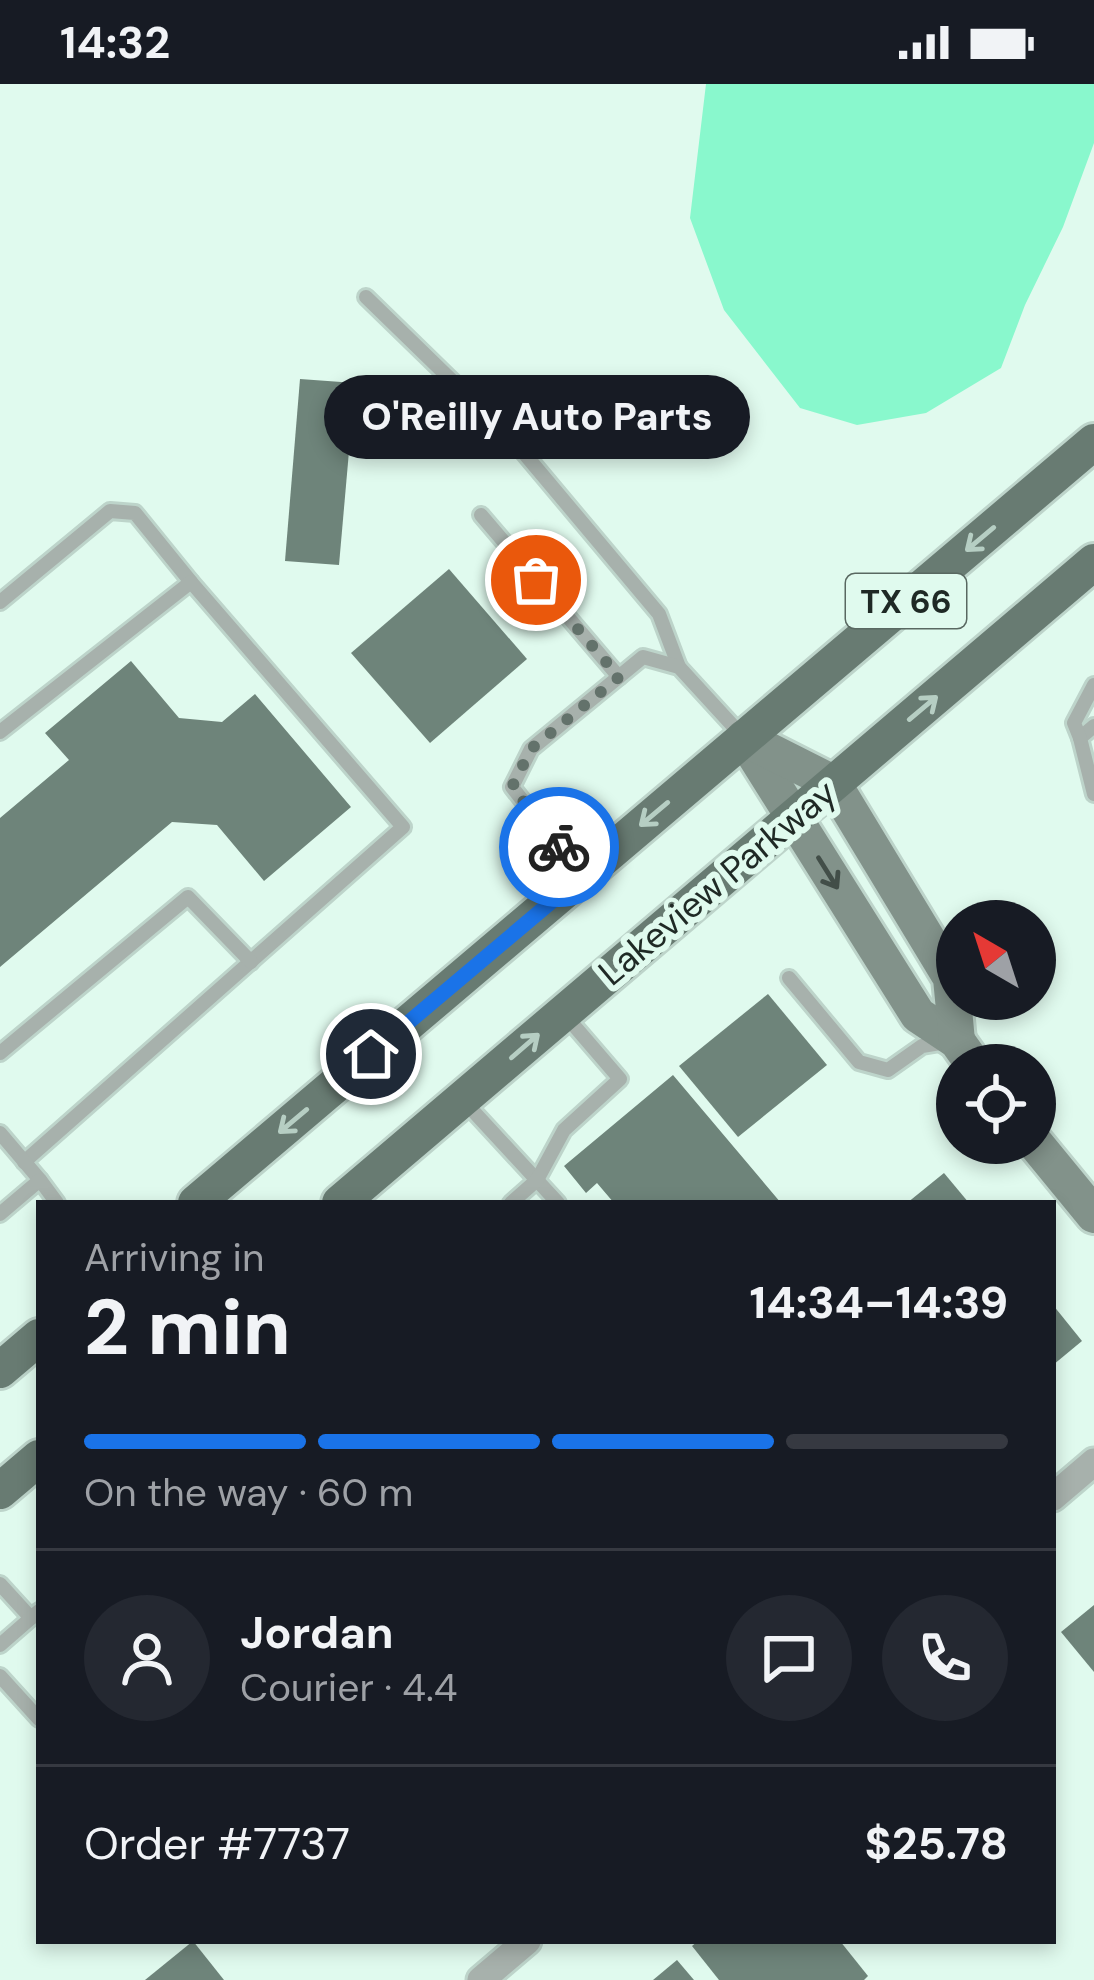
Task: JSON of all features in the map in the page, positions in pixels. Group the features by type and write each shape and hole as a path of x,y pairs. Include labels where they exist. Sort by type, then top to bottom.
{"main road":[{"name":"TX 66","path":"200,1200 1094,442"},
{"name":"Lakeview Parkway","path":"353,1199 563,1013 1094,562"},
{"path":"0,1370 36,1339"},
{"path":"0,1491 36,1461"}],"street":[{"path":"743,738 833,783 951,978 964,1044"},
{"path":"743,738 918,1015 955,1044"},
{"path":"1052,1164 1094,1215"},
{"path":"1056,1490 1094,1462"},
{"path":"481,1980 523,1944"}],"lane":[{"path":"365,297 514,440 659,614 679,667 743,738"},
{"path":"0,602 110,511 135,513 404,827 24,1162"},
{"path":"481,515 619,677"},
{"path":"0,732 191,582"},
{"path":"582,876 512,787 531,749 643,657 679,667"},
{"path":"1094,685 1074,723 1086,744 1094,794"},
{"path":"1086,744 1094,726"},
{"path":"0,1053 188,897 250,962"},
{"path":"789,978 859,1062 888,1070 922,1046 936,1048"},
{"path":"514,1200 537,1180 564,1130 620,1079 563,1013"},
{"path":"463,1100 555,1200"},
{"path":"0,1133 55,1200"},
{"path":"0,1214 40,1180"},
{"path":"0,1584 35,1614 0,1645"},
{"path":"0,1676 36,1716"}],"green space":[{"path":"706,84 1094,84 1094,143 1001,368 926,413 857,425 800,408 724,310 690,218"}],"building":[{"path":"300,379 355,383 339,565 285,561"},
{"path":"449,569 527,659 430,743 351,653"},
{"path":"131,661 179,718 222,722 255,694 351,807 264,881 217,825 172,822 0,967 0,818 69,760 45,733"},
{"path":"768,994 827,1065 738,1137 679,1066"},
{"path":"673,1075 778,1200 611,1200 597,1183 586,1193 564,1166"},
{"path":"944,1173 966,1200 911,1200"},
{"path":"1056,1309 1082,1341 1056,1363"},
{"path":"1094,1605 1094,1672 1061,1632"},
{"path":"195,1944 224,1980 145,1980"},
{"path":"842,1944 868,1976 864,1980 719,1980 692,1946"},
{"path":"677,1960 694,1980 653,1980"}],"way so far":[{"path":"536,580 619,677 531,749 512,787 559,847"}],"place":[{"name":"O'Reilly Auto Parts","path":"536,580"}],"route":[{"path":"371,1054 582,876 559,847"}]}
